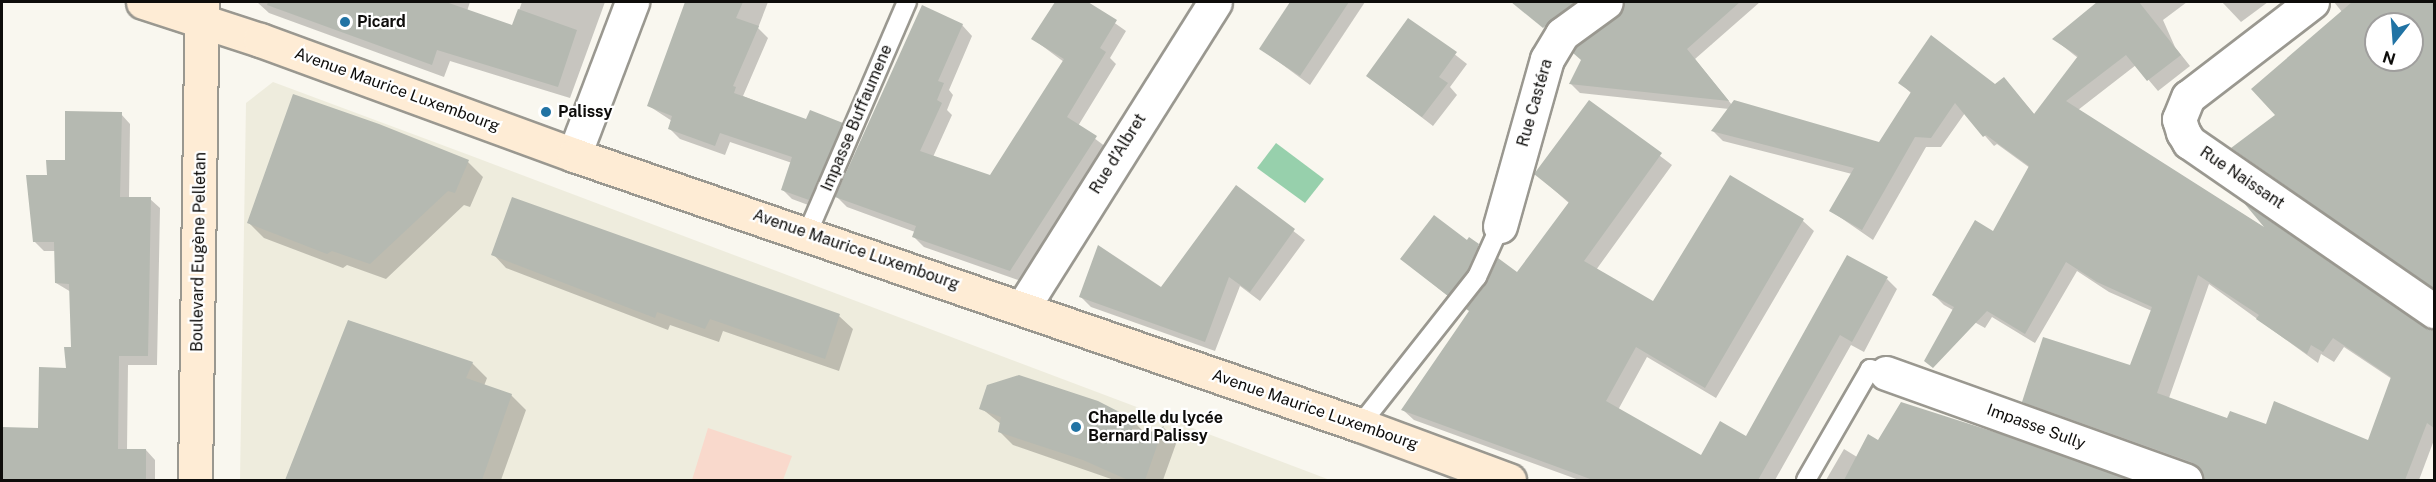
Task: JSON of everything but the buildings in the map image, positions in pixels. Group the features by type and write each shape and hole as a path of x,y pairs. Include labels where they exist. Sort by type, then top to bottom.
{"street":[{"name":"Avenue Maurice Luxembourg","path":"143,2 202,12 260,40 574,155 1360,425 1509,480"},
{"path":"574,155 632,2"},
{"name":"Rue d’Albret","path":"1023,308 1215,2"},
{"name":"Rue Castéra","path":"1500,226 1554,44 1606,2"},
{"name":"Rue Naissant","path":"2312,2 2188,97 2179,119 2183,132 2188,142 2434,311"},
{"name":"Boulevard Eugène Pelletan","path":"195,480 202,12"},
{"name":"Impasse Sully","path":"1886,373 2185,480"}],"lane":[{"name":"Impasse Buffaumene","path":"807,234 907,2"},
{"path":"1360,425 1477,277 1500,226"},
{"path":"1806,480 1870,369 1886,373"}],"shaded area":[{"path":"273,82 1330,480 240,480 246,103"},
{"path":"1276,143 1324,179 1305,203 1257,168"},
{"path":"708,428 792,456 783,480 692,480"}],"place":[{"name":"Picard","path":"345,22"},
{"name":"Palissy","path":"546,112"},
{"name":"Chapelle du lycée Bernard Palissy","path":"1076,427"}]}
